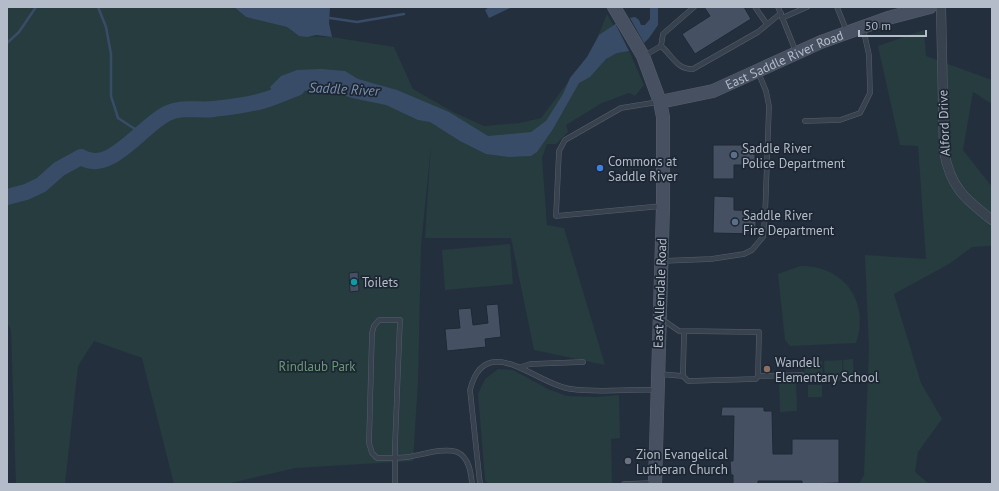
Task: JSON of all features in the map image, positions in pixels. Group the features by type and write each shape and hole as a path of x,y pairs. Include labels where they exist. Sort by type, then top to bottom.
{"main road":[{"name":"East Allendale Road","path":"614,7 641,52 660,102 664,124 655,483"},
{"name":"East Saddle River Road","path":"660,102 713,91 796,52 847,32 930,7"}],"street":[{"name":"Alford Drive","path":"941,7 944,151 946,165 950,176 963,196 992,220"}],"lane":[{"path":"661,46 663,34 694,7"},
{"path":"756,7 766,23"},
{"path":"778,7 796,52"},
{"path":"782,18 807,7"},
{"path":"837,7 847,32"},
{"path":"661,46 679,66 685,70 693,69 758,32 766,23 781,12"},
{"path":"805,121 840,120 860,113 870,93 869,55 863,26"},
{"path":"641,52 661,46"},
{"path":"661,261 711,259 744,254 752,250 763,237 766,217 769,106 766,91 758,71"},
{"path":"660,102 621,108 565,140 559,151 556,216 663,206"},
{"path":"658,316 672,328 684,332 759,332 758,376"},
{"path":"395,484 395,458 400,320 379,320 374,326 372,333 369,443 372,453 377,458 395,458 447,450 457,452 465,457 469,465 472,484"},
{"path":"684,332 684,376 688,381 756,379 758,376 802,375"},
{"path":"480,484 470,390 473,376 480,368 490,363 502,362 521,367 554,384 569,389 657,390"},
{"path":"521,367 530,364 583,362"},
{"path":"657,374 684,376"},
{"path":"624,484 655,483"}],"green space":[{"name":"Rindlaub Park","path":"9,7 234,7 246,17 287,27 299,36 332,37 394,47 413,89 453,112 484,126 520,123 541,118 593,49 607,14 630,53 644,85 635,96 629,93 602,103 566,125 568,132 556,144 547,144 542,158 547,225 564,228 605,365 534,350 511,238 425,238 431,145 421,246 418,382 413,461 296,468 226,484 174,484 142,358 94,341 78,366 65,484 16,484 11,330 7,322 7,9"},
{"path":"924,30 926,56 992,80 992,104 973,92 963,150 992,187 992,246 972,247 949,264 894,294 921,383 942,419 918,452 915,472 929,484 859,484 864,475 869,349 865,255 926,259 918,146 900,145 878,46"},
{"path":"510,244 513,284 445,290 442,250"},
{"path":"800,266 816,267 829,272 841,279 850,289 856,300 859,314 859,328 856,343 790,346 785,340 778,274"},
{"path":"853,359 854,381 844,381 843,360"},
{"path":"842,360 843,381 825,382 824,361"},
{"path":"822,361 823,382 805,384 804,362"},
{"path":"498,369 513,370 548,389 567,396 596,397 619,395 620,438 611,439 612,483 489,484 485,480 478,394 485,379"},
{"path":"779,380 796,380 797,411 780,412"},
{"path":"808,385 822,385 822,397 808,397"}],"water":[{"path":"234,7 330,7 329,23 332,37 316,35 307,37 299,36 287,27 246,17"},
{"path":"489,7 512,7 489,18 485,10"},
{"path":"650,7 658,7 658,25 649,38 644,43 629,51 617,53 606,59 590,77 579,83 553,129 537,152 531,156 509,157 486,154 460,141 430,122 418,120 386,105 352,98 326,89 302,91 277,99 270,87 281,76 297,70 321,69 345,71 358,79 397,90 449,112 488,136 531,132 546,121 563,94 570,78 587,57 599,35 623,19 635,17 639,20 641,25 645,25 650,19"}],"pier":[{"path":"630,18 644,43 629,51 616,25"}],"building":[{"path":"704,7 744,7 751,19 695,54 682,34 710,16"},
{"name":"Saddle River Police Department","path":"713,145 755,145 755,165 734,165 734,179 713,179"},
{"name":"Saddle River Fire Department","path":"714,196 734,197 734,210 756,211 756,234 713,233"},
{"name":"Toilets","path":"358,272 359,291 350,292 349,273"},
{"path":"498,304 501,337 485,339 486,347 447,351 445,329 460,328 458,309 471,308 473,325 488,323 486,305"},
{"path":"722,407 764,407 764,411 772,411 773,454 792,454 792,439 839,439 839,483 802,484 802,481 758,481 758,484 733,484 730,461 733,461 734,416 721,416"}],"waterway":[{"path":"7,43 19,32 36,7"},
{"path":"98,7 106,27 111,54 111,96 118,118 141,133"},
{"path":"330,18 357,22 404,14"},
{"name":"Saddle River","path":"7,197 26,192 41,185 59,169 81,157 92,161 103,160 115,154 158,119 168,113 185,109 214,109 246,105 269,99 297,88"}],"place":[{"name":"Saddle River Police Department","path":"734,155"},
{"name":"Commons at Saddle River","path":"600,168"},
{"name":"Saddle River Fire Department","path":"735,222"},
{"name":"Toilets","path":"354,282"},
{"name":"Wandell Elementary School","path":"767,369"},
{"name":"Zion Evangelical Lutheran Church","path":"628,461"}]}
